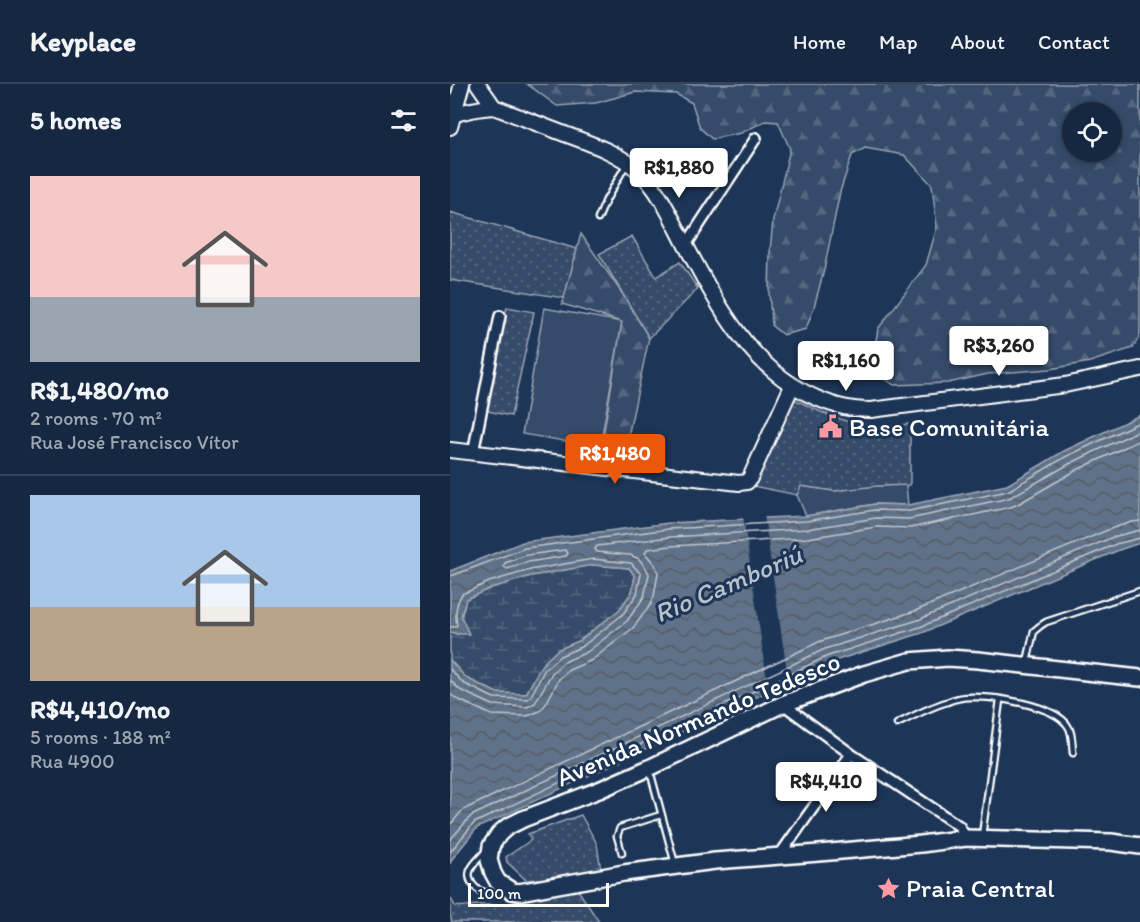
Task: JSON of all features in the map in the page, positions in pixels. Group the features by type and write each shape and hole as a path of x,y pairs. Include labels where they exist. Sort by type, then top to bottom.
{"main road":[{"path":"451,124 462,84"},
{"path":"478,84 494,107"},
{"path":"451,124 473,109 494,107 609,151 628,162 653,186 733,327 746,344 761,361 792,386 830,404 844,408 871,410 1065,385 1140,369"},
{"path":"450,450 739,483 747,482 792,386"},
{"name":"Avenida Normando Tedesco","path":"491,846 499,834 513,824 649,768 783,704 864,674 909,661 948,658 1140,678"},
{"path":"491,846 489,860 493,873 498,882 515,891 715,861 974,839 1040,839 1111,842 1140,846"}],"street":[{"path":"686,245 756,138"},
{"path":"472,453 500,316"},
{"path":"783,704 974,839"},
{"path":"779,856 851,754"}],"lane":[{"path":"598,219 628,162"},
{"path":"1026,665 1034,631 1046,622 1140,591"},
{"path":"897,724 948,701 969,697 1031,705 1061,717 1070,728 1073,753"},
{"path":"974,839 1000,700"},
{"path":"649,768 676,866"},
{"path":"622,853 617,836 620,828 661,815"},
{"path":"491,846 471,869 469,874 471,882 480,891 487,893 515,891"}],"green space":[{"path":"527,84 1140,84 1140,335 1133,348 1090,362 1050,369 988,374 948,383 894,385 871,369 878,329 926,265 937,227 932,185 904,155 865,148 852,155 840,192 824,270 806,329 783,335 772,326 769,293 773,220 790,149 778,122 765,121 741,133 712,139 700,128 692,103 676,94 635,92 596,103 557,106"},
{"path":"450,212 577,249 564,298 450,280"},
{"path":"581,234 626,299 649,338 622,465 599,461 622,322 562,304"},
{"path":"632,236 656,277 680,262 698,289 649,338 599,254"},
{"path":"507,307 534,312 511,416 483,410"},
{"path":"544,308 622,322 600,447 522,434"},
{"path":"794,399 852,423 856,429 910,424 910,485 834,491 801,486 797,495 753,486"},
{"path":"906,485 908,505 875,504 806,516 797,495 800,486 834,491"},
{"path":"593,565 629,568 635,576 632,592 619,610 579,641 557,651 541,666 526,694 497,693 466,678 450,660 450,632 457,634 466,599 491,588 531,576"},
{"path":"581,815 597,844 601,871 547,884 539,879 526,880 507,862 506,857 531,840 528,834"},
{"path":"578,890 599,922 452,922 450,915 450,897 455,906 464,907 498,905"}],"water":[{"name":"Rio Camboriú","path":"1140,415 1140,543 922,633 831,662 477,828 450,864 450,660 466,678 497,693 526,694 541,666 557,650 579,641 619,610 632,592 635,576 629,568 593,565 531,576 491,588 466,599 461,616 469,634 457,634 450,632 450,571 523,542 669,523 806,516 875,504 908,505 1007,485 1064,451"}],"pier":[{"path":"764,515 789,685 769,694 743,516"}],"place":[{"name":"Base Comunitária","path":"831,427"},
{"name":"Praia Central","path":"888,888"}]}
